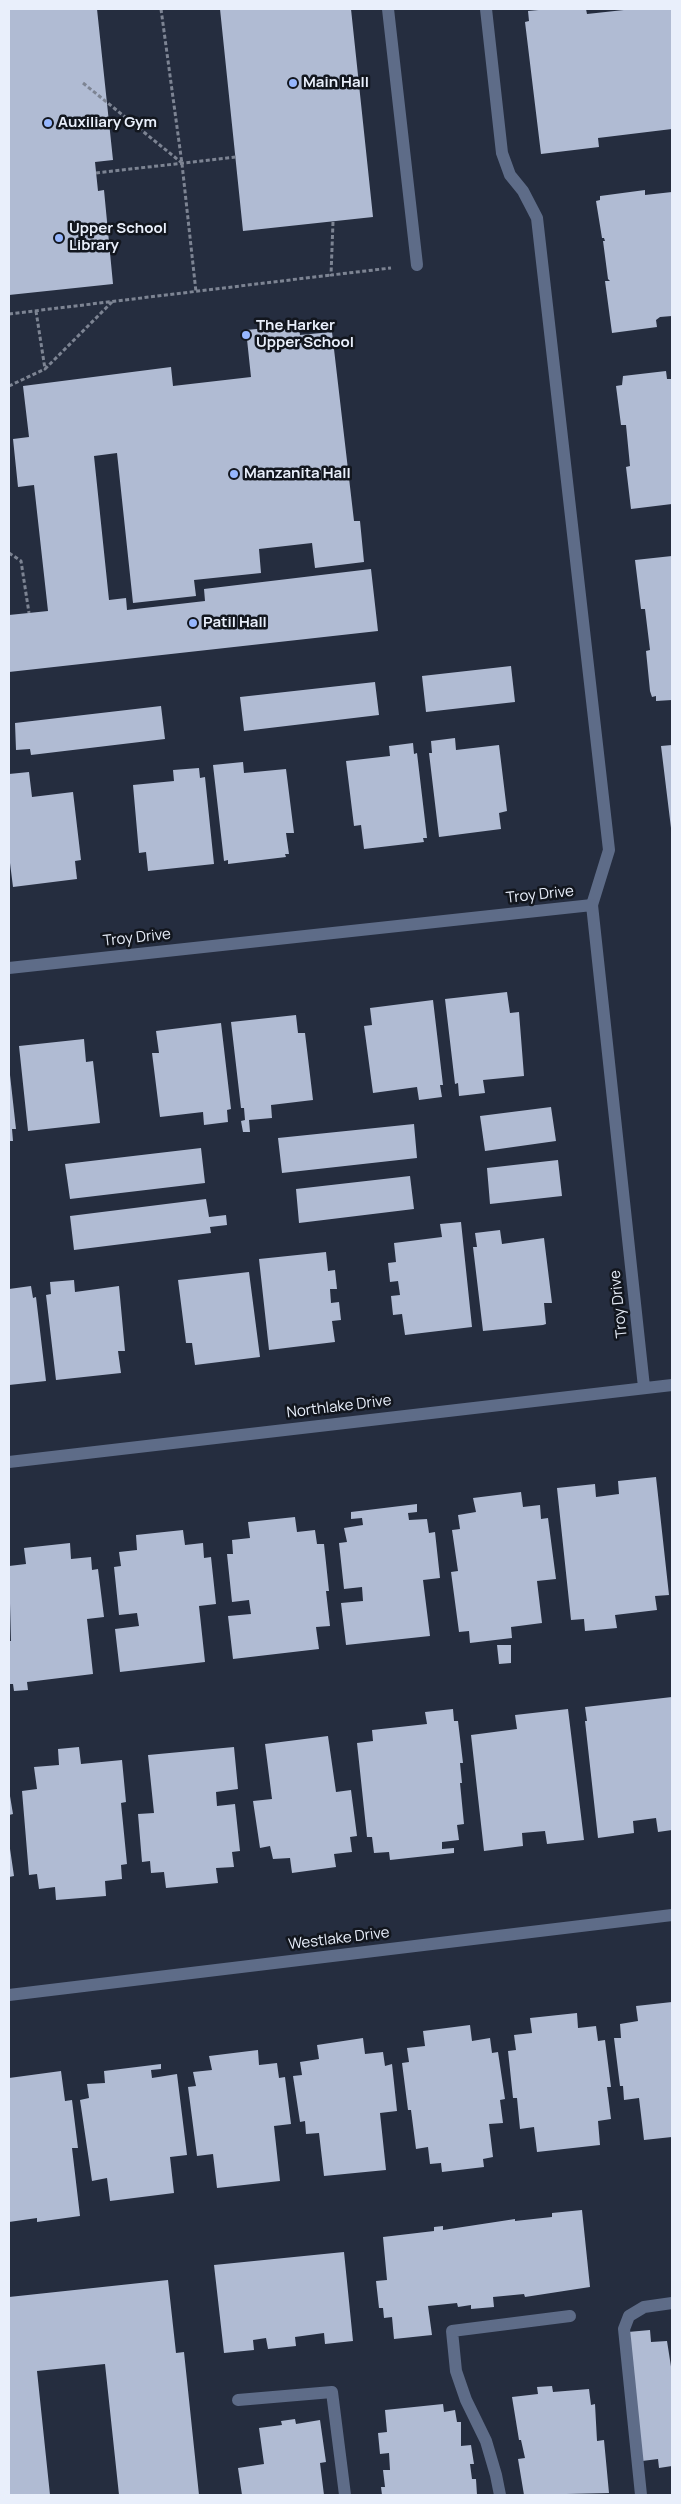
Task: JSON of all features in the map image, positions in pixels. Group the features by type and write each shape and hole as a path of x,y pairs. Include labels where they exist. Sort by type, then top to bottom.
{"street":[{"path":"388,9 416,265"},
{"path":"486,9 502,154 510,175 523,191 537,218 609,850 592,905"},
{"name":"Troy Drive","path":"9,968 592,905 644,1388"},
{"name":"Northlake Drive","path":"9,1462 672,1385"},
{"name":"Westlake Drive","path":"9,1995 672,1915"},
{"path":"641,2495 624,2329 630,2316 644,2307 672,2303"},
{"path":"500,2495 486,2441 466,2400 456,2371 452,2331 570,2316"},
{"path":"238,2400 332,2392 345,2495"}],"path":[{"path":"161,9 182,164 196,292"},
{"path":"83,83 182,164"},
{"path":"96,173 236,157"},
{"path":"331,275 333,222"},
{"path":"9,314 416,265"},
{"path":"9,386 45,369 112,302"},
{"path":"36,311 45,369"},
{"path":"9,553 22,561 29,613"}],"building":[{"path":"9,9 97,9 113,160 95,162 98,191 104,190 113,284 9,295"},
{"name":"Main Hall","path":"220,9 351,9 373,217 243,231"},
{"path":"586,9 587,14 633,9 672,9 672,129 598,138 599,147 541,154 525,22 529,21 528,11"},
{"path":"645,190 645,195 672,192 672,316 660,317 656,320 657,327 612,333 605,281 610,281 608,279 603,241 605,241 602,238 596,201 600,200 600,196"},
{"name":"Manzanita Hall","path":"299,325 300,335 332,332 354,521 360,521 364,562 315,568 312,543 259,549 261,573 194,580 196,596 133,603 117,453 94,456 109,600 126,598 127,610 205,601 204,589 371,569 378,631 9,672 9,615 48,611 34,485 18,487 13,439 29,437 23,386 171,367 173,386 251,377 246,330"},
{"path":"666,371 667,379 672,379 672,504 631,509 626,467 630,466 626,425 621,425 616,386 622,385 623,376"},
{"path":"672,556 672,700 656,701 656,696 652,697 650,691 646,651 650,650 645,609 641,609 635,560"},
{"path":"511,666 515,702 426,712 422,676"},
{"path":"375,682 379,715 244,731 240,697"},
{"path":"161,706 165,739 31,755 30,749 16,750 15,723"},
{"path":"455,738 456,750 499,745 507,811 499,813 501,829 439,837 429,753 432,753 431,741"},
{"path":"413,743 414,754 417,753 427,838 423,838 424,842 364,849 361,825 354,826 346,761 390,756 389,746"},
{"path":"672,745 672,828 671,828 661,746"},
{"path":"243,762 244,773 286,769 294,833 286,833 289,854 285,854 286,857 228,864 228,860 224,861 213,765"},
{"path":"199,768 200,778 205,777 214,864 148,871 146,852 139,853 133,785 174,781 173,770"},
{"path":"29,772 32,797 73,792 81,860 75,861 77,879 13,887 9,855 9,774"},
{"path":"507,992 510,1013 519,1012 524,1076 483,1080 485,1093 459,1096 458,1083 455,1084 445,999"},
{"path":"433,1000 443,1085 440,1085 442,1097 419,1100 417,1087 373,1093 364,1026 372,1025 370,1008"},
{"path":"296,1015 298,1033 305,1033 313,1100 271,1105 272,1118 249,1120 250,1132 243,1132 241,1121 245,1120 244,1108 241,1108 231,1022"},
{"path":"221,1023 231,1109 227,1110 228,1122 204,1125 203,1112 160,1117 152,1053 159,1053 156,1031"},
{"path":"84,1039 86,1062 93,1061 100,1123 28,1131 19,1046"},
{"path":"10,1075 16,1129 12,1129 13,1141 9,1141"},
{"path":"551,1107 556,1141 485,1151 480,1116"},
{"path":"414,1124 417,1158 282,1173 278,1138"},
{"path":"201,1148 205,1183 70,1199 65,1164"},
{"path":"558,1160 562,1196 490,1204 487,1168"},
{"path":"410,1176 414,1209 299,1223 296,1189"},
{"path":"206,1199 209,1217 226,1215 227,1225 210,1227 211,1233 74,1250 70,1216"},
{"path":"461,1222 472,1327 405,1335 402,1314 393,1315 391,1296 400,1295 398,1281 390,1282 388,1263 396,1262 394,1243 442,1237 440,1224"},
{"path":"500,1230 502,1244 544,1238 552,1303 544,1303 546,1324 483,1331 473,1247 477,1247 475,1233"},
{"path":"326,1252 328,1271 335,1270 337,1289 330,1289 331,1303 339,1302 341,1320 332,1321 335,1342 269,1350 259,1259"},
{"path":"249,1272 260,1357 195,1365 192,1343 186,1343 178,1280"},
{"path":"74,1280 75,1292 119,1286 125,1351 118,1351 121,1373 56,1380 46,1295 51,1294 50,1282"},
{"path":"31,1286 33,1298 36,1297 46,1381 9,1385 9,1289"},
{"path":"656,1477 669,1595 655,1596 657,1610 615,1615 617,1628 585,1631 584,1619 571,1620 557,1488 595,1484 596,1497 619,1494 618,1481"},
{"path":"521,1492 523,1507 540,1505 541,1519 548,1518 556,1579 537,1581 542,1623 511,1627 512,1638 470,1643 469,1631 459,1632 451,1572 458,1571 452,1530 460,1529 458,1515 476,1512 473,1498"},
{"path":"417,1504 417,1512 408,1513 409,1520 427,1519 429,1533 435,1532 440,1578 423,1580 430,1636 346,1645 341,1603 363,1601 362,1587 344,1589 339,1543 347,1542 344,1528 363,1525 362,1518 351,1519 351,1512"},
{"path":"295,1517 297,1532 315,1530 317,1544 324,1544 329,1591 326,1591 330,1626 316,1627 319,1649 233,1659 228,1616 251,1614 249,1600 232,1602 227,1554 233,1554 232,1540 250,1538 248,1522"},
{"path":"183,1530 185,1545 203,1543 204,1558 211,1557 216,1604 199,1606 205,1662 120,1672 115,1629 139,1626 137,1613 119,1615 114,1567 121,1566 119,1552 137,1550 136,1535"},
{"path":"70,1543 71,1559 91,1557 92,1570 98,1569 104,1617 87,1619 93,1674 27,1682 28,1690 14,1691 13,1684 9,1684 9,1641 11,1641 9,1566 26,1564 24,1548"},
{"path":"497,1645 511,1645 511,1663 499,1664"},
{"path":"672,1697 672,1830 658,1832 656,1818 633,1821 634,1833 598,1838 585,1707"},
{"path":"453,1709 454,1721 458,1721 463,1763 460,1763 462,1783 460,1783 464,1824 457,1825 459,1840 442,1842 442,1849 454,1848 454,1853 390,1860 389,1852 374,1853 372,1837 367,1837 357,1743 373,1741 372,1730 427,1724 425,1712"},
{"path":"568,1709 584,1840 547,1844 545,1831 522,1833 523,1846 484,1851 471,1735 517,1729 515,1715"},
{"path":"328,1736 336,1792 351,1790 357,1836 350,1837 352,1852 334,1854 336,1867 292,1873 290,1858 273,1859 270,1846 260,1848 253,1801 272,1799 265,1744"},
{"path":"79,1747 81,1764 122,1760 126,1802 121,1803 127,1864 121,1865 122,1879 105,1881 106,1896 56,1900 55,1887 39,1889 37,1874 29,1875 22,1791 37,1789 34,1767 59,1765 58,1749"},
{"path":"234,1747 238,1789 216,1792 217,1806 235,1804 240,1851 232,1852 234,1867 216,1868 218,1883 166,1888 164,1872 151,1873 150,1861 142,1862 138,1814 154,1813 148,1755"},
{"path":"9,1790 13,1814 9,1815"},
{"path":"9,1842 14,1876 9,1877"},
{"path":"672,2002 672,2137 644,2140 639,2098 624,2100 623,2086 620,2086 614,2038 621,2038 620,2024 638,2021 636,2006"},
{"path":"577,2013 578,2028 596,2026 598,2041 605,2040 611,2087 607,2087 611,2119 598,2121 600,2145 537,2152 534,2127 520,2129 517,2098 513,2098 508,2051 516,2050 514,2035 532,2033 530,2018"},
{"path":"470,2025 472,2041 490,2038 492,2053 498,2052 505,2099 500,2100 503,2123 489,2124 493,2157 483,2159 484,2167 442,2172 441,2163 430,2164 428,2147 416,2149 411,2110 408,2110 402,2063 409,2062 407,2048 425,2046 423,2031"},
{"path":"363,2038 365,2054 383,2052 385,2066 392,2064 397,2111 380,2113 386,2170 324,2176 319,2133 306,2134 305,2121 300,2122 293,2076 302,2075 300,2062 319,2059 317,2045"},
{"path":"258,2050 259,2065 277,2063 279,2078 285,2077 291,2124 274,2126 280,2181 217,2188 213,2154 197,2156 188,2087 196,2086 193,2072 212,2070 209,2056"},
{"path":"161,2064 161,2069 151,2070 152,2078 177,2074 187,2155 170,2157 174,2193 110,2201 107,2178 92,2181 80,2100 89,2098 87,2084 105,2083 104,2071"},
{"path":"61,2071 65,2101 72,2100 78,2148 72,2148 80,2216 37,2222 37,2218 9,2222 9,2078"},
{"path":"582,2210 590,2287 525,2297 524,2294 493,2297 494,2307 471,2309 471,2305 458,2307 457,2303 428,2306 432,2335 394,2339 392,2317 384,2318 383,2308 379,2308 376,2281 387,2280 383,2237 434,2231 434,2227 443,2226 443,2230 515,2219 515,2221 552,2217 552,2213"},
{"path":"344,2252 353,2341 325,2344 324,2333 295,2337 296,2346 268,2349 266,2338 253,2340 254,2350 224,2353 214,2265"},
{"path":"168,2280 176,2353 184,2352 199,2495 119,2495 105,2364 37,2371 50,2495 9,2495 9,2297"},
{"path":"650,2330 651,2342 667,2341 672,2373 672,2466 659,2468 658,2459 642,2461 628,2332"},
{"path":"552,2386 553,2392 589,2389 591,2405 595,2404 597,2441 604,2440 609,2493 524,2495 518,2459 525,2458 521,2440 519,2440 512,2397 538,2394 537,2387"},
{"path":"443,2404 444,2412 455,2410 457,2422 461,2422 461,2446 471,2445 474,2464 470,2464 472,2479 476,2479 477,2495 382,2495 381,2487 385,2487 383,2470 390,2470 389,2453 380,2454 378,2433 387,2432 385,2410"},
{"path":"295,2419 296,2424 320,2420 326,2462 320,2463 324,2495 242,2495 238,2468 264,2464 259,2428 282,2425 281,2421"}],"place":[{"name":"Main Hall","path":"293,83"},
{"name":"Auxiliary Gym","path":"48,123"},
{"name":"Upper School Library","path":"59,238"},
{"name":"The Harker Upper School","path":"246,335"},
{"name":"Manzanita Hall","path":"234,474"},
{"name":"Patil Hall","path":"193,623"}]}
